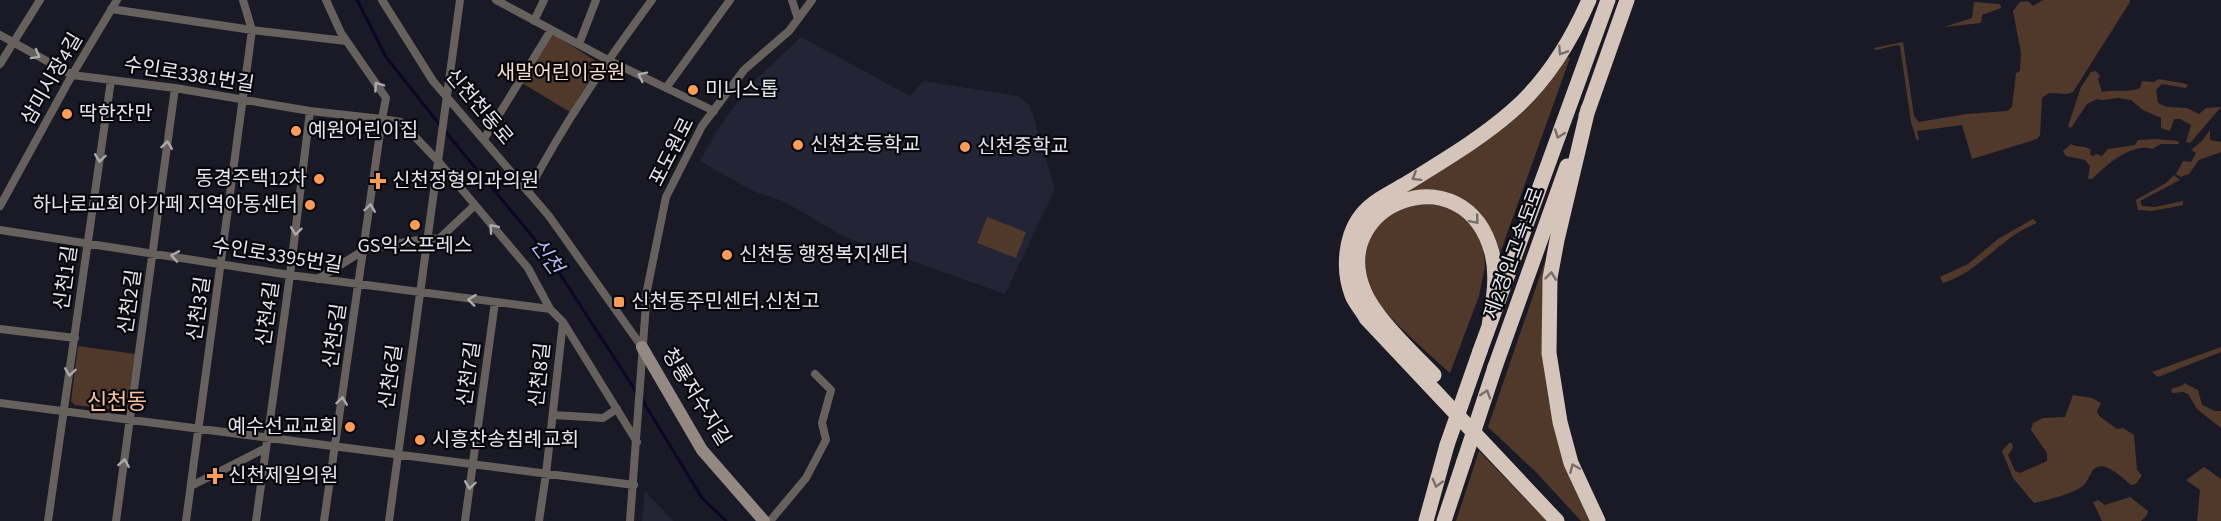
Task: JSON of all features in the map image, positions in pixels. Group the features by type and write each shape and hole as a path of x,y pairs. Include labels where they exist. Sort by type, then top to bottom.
{"highway":[{"path":"1557,521 1366,318 1352,296 1345,272 1351,236 1363,213 1388,194 1473,141 1512,111 1542,79 1561,54 1590,0"},
{"name":"제2경인고속도로","path":"1426,521 1447,445 1608,0"},
{"name":"제2경인고속도로","path":"1444,521 1495,367 1628,0"},
{"path":"1588,109 1557,240 1551,278 1549,353 1560,422 1571,463 1599,521"},
{"path":"1489,326 1495,273 1492,253 1477,219 1445,198 1420,196 1403,200 1379,214 1361,242 1358,257 1359,275 1364,292 1376,311 1568,521"}],"street":[{"path":"0,64 40,0"},
{"name":"삼미시장4길","path":"0,206 72,75 117,0"},
{"name":"신천3길","path":"186,521 252,30 243,0"},
{"name":"신천5길","path":"324,521 386,98 346,40 326,0"},
{"name":"신천천동로","path":"382,0 433,81 549,216 642,352"},
{"path":"388,10 389,0"},
{"name":"신천6길","path":"389,521 460,0"},
{"path":"496,0 608,60 714,111"},
{"path":"534,21 544,0"},
{"path":"579,45 596,0"},
{"path":"528,192 608,60 652,0"},
{"path":"666,88 730,0"},
{"path":"792,0 798,19"},
{"name":"포도원로","path":"637,438 647,290 666,198 702,126 744,70 789,31 812,0"},
{"path":"111,9 252,30 346,40"},
{"path":"484,139 551,30"},
{"name":"수인로3381번길","path":"0,35 72,75 175,88 310,111 400,122 438,161 474,206"},
{"name":"신천1길","path":"48,521 111,80"},
{"name":"신천2길","path":"116,521 175,88"},
{"name":"신천4길","path":"256,521 310,111"},
{"path":"318,279 364,250 428,238 439,239 474,206"},
{"name":"신천8길","path":"474,206 528,268 550,309 563,322 546,474 538,521"},
{"name":"수인로3395번길","path":"0,230 359,285 550,309"},
{"name":"신천7길","path":"465,521 495,302"},
{"path":"563,322 637,438 630,521"},
{"name":"신천1길","path":"0,329 75,338"},
{"name":"청룡저수지길","path":"642,352 702,450 764,521"},
{"path":"770,521 806,478 826,440 822,423 831,390 815,374"},
{"path":"0,403 199,430 267,443 335,447 634,485"},
{"path":"553,415 603,418 617,409"},
{"path":"191,486 267,443"}],"shaded area":[{"path":"801,37 910,96 923,81 1018,96 1030,106 1055,189 1005,294 845,237 783,201 753,191 700,161 718,129 748,87"},
{"path":"645,491 673,521 642,521"}],"green space":[{"path":"2043,0 2130,0 2130,2 2073,92 2049,93 2042,98 2040,135 2037,139 1972,159 1962,125 1917,131 1919,139 1917,141 1911,122 1900,46 1876,50 1874,48 1903,42 1914,116 1919,122 1966,114 2007,111 2012,107 2016,73 2020,71 2021,53 2013,11 2020,2 2028,1 2033,6"},
{"path":"1974,2 2000,4 2001,8 1982,15 1981,23 1944,27 1972,18"},
{"name":"새말어린이공원","path":"555,35 597,62 598,66 570,112 522,83 551,36"},
{"path":"1566,57 1570,58 1498,259 1484,219 1465,201 1445,193 1423,191 1402,194"},
{"path":"2096,71 2100,76 2098,79 2102,92 2136,89 2140,88 2142,81 2154,82 2159,79 2188,86 2185,88 2162,84 2156,90 2158,103 2167,107 2187,108 2199,114 2206,108 2221,107 2190,143 2186,142 2191,125 2180,119 2174,119 2170,131 2161,128 2161,118 2143,110 2131,100 2118,98 2097,99 2087,104 2071,128 2068,126 2081,87 2091,72"},
{"path":"2210,130 2210,140 2221,142 2221,152 2199,160 2189,174 2180,177 2176,174 2183,161 2191,162 2196,153 2191,150"},
{"path":"2138,140 2178,141 2179,144 2161,144 2152,149 2136,149 2128,152 2111,162 2092,179 2088,179 2090,166 2085,160 2066,156 2063,151 2071,144 2089,148 2090,155 2102,156 2108,149 2135,145"},
{"path":"2174,175 2180,180 2140,201 2142,206 2155,207 2183,201 2183,205 2152,211 2138,210 2136,200 2166,183"},
{"path":"1423,203 1447,207 1463,216 1476,229 1483,245 1485,266 1479,296 1450,373 1388,315 1369,289 1365,277 1369,240 1377,225 1398,210"},
{"path":"987,217 1026,232 1016,258 977,243"},
{"path":"2033,219 2037,223 2012,236 1968,271 1943,283 1940,277 1968,264 1998,239"},
{"path":"1545,261 1542,333 1549,403 1564,458 1593,521 1581,521 1536,472 1488,427"},
{"path":"78,346 135,354 127,407 122,411 75,405 71,401"},
{"path":"2221,347 2221,352 2158,377 2152,372"},
{"path":"2184,383 2198,390 2202,405 2215,411 2221,411 2221,428 2197,409 2188,394 2172,393 2171,389"},
{"path":"2073,395 2092,398 2101,403 2097,411 2099,416 2117,429 2123,428 2134,435 2137,470 2142,475 2136,484 2131,485 2114,471 2103,466 2098,467 2094,469 2085,483 2074,491 2034,503 2013,478 2002,451 2009,443 2012,443 2013,448 2008,455 2015,471 2020,473 2047,461 2047,453 2031,430 2033,423 2043,418 2065,417"},
{"path":"1479,451 1547,521 1456,521"},
{"path":"2204,467 2221,479 2221,521 2197,521 2200,490 2186,480"},
{"path":"2130,497 2148,511 2141,521 2102,521 2093,502 2098,500 2105,505"}],"waterway":[{"name":"신천","path":"357,0 386,57 440,125"},
{"name":"신천","path":"444,130 547,254 637,393"},
{"name":"신천","path":"641,398 702,498 726,521"}],"place":[{"name":"미니스톱","path":"693,90"},
{"name":"딱한잔만","path":"67,114"},
{"name":"예원어린이집","path":"296,131"},
{"name":"신천초등학교","path":"798,145"},
{"name":"신천중학교","path":"965,147"},
{"name":"동경주택12차","path":"319,179"},
{"name":"신천정형외과의원","path":"378,181"},
{"name":"하나로교회 아가페 지역아동센터","path":"310,205"},
{"name":"GS익스프레스","path":"415,225"},
{"name":"신천동 행정복지센터","path":"727,255"},
{"name":"신천동주민센터.신천고","path":"619,302"},
{"name":"예수선교교회","path":"350,427"},
{"name":"시흥찬송침례교회","path":"420,440"},
{"name":"신천제일의원","path":"215,476"}],"district":[{"name":"신천동","path":"117,402"}]}
